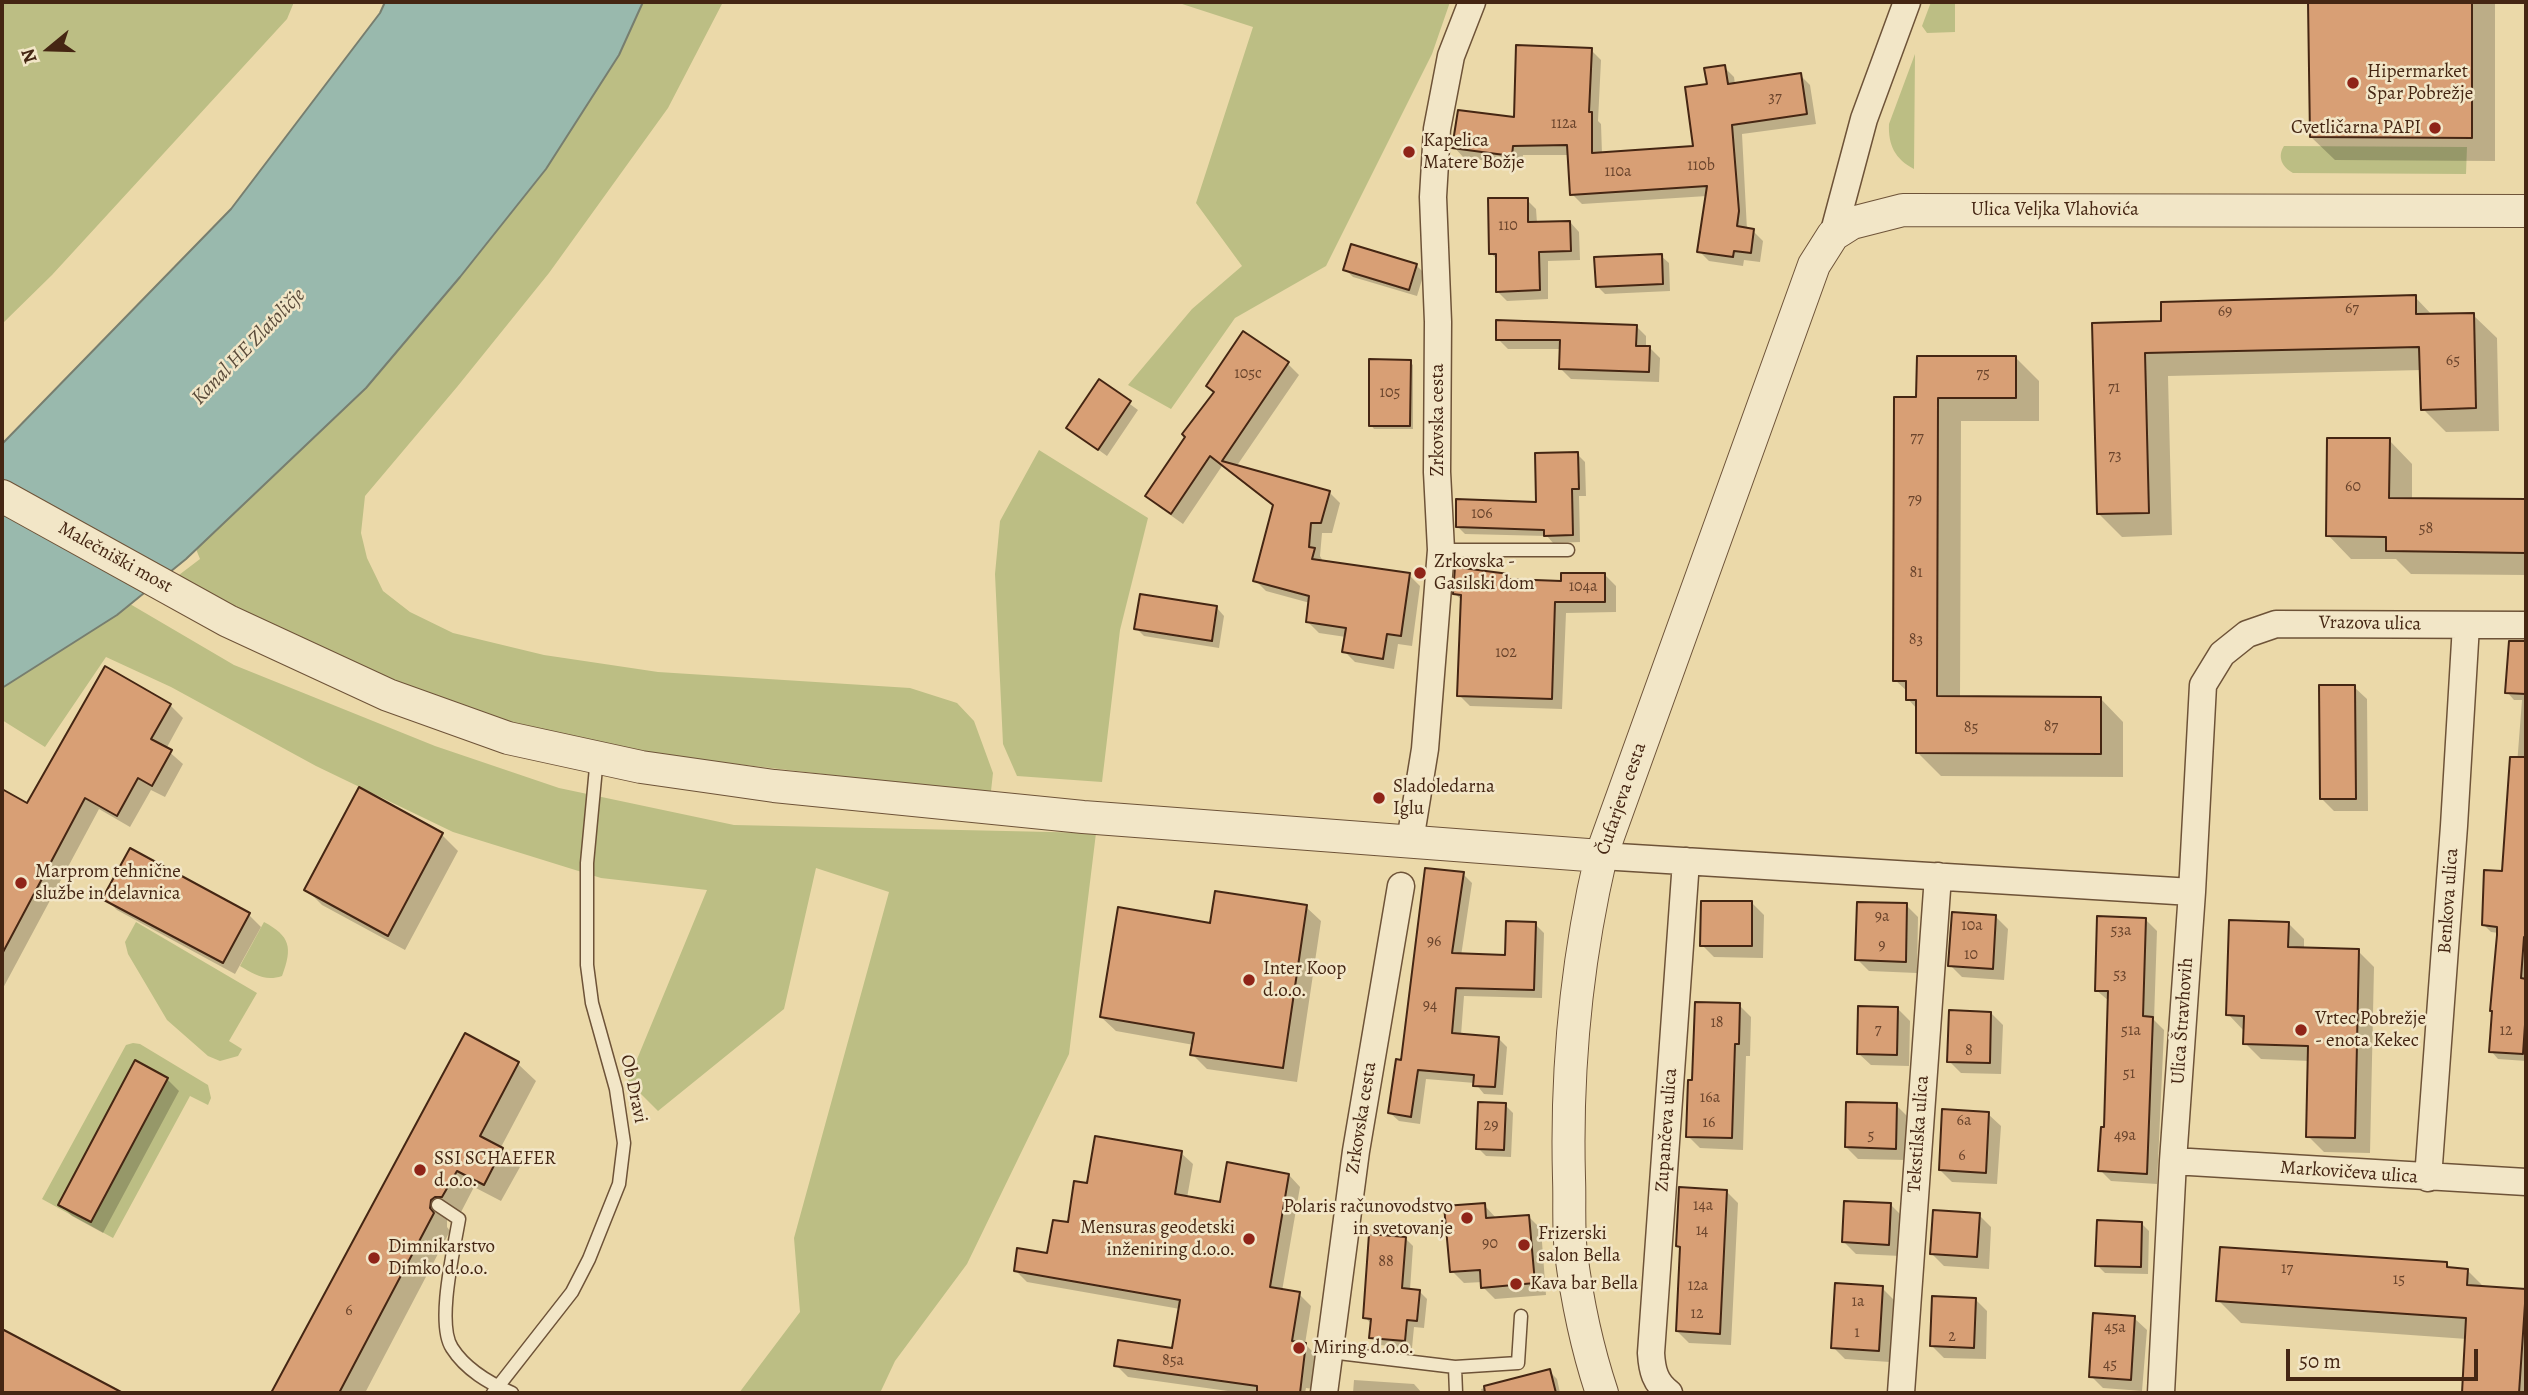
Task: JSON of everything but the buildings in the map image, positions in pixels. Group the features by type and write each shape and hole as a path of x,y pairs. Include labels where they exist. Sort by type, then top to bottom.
{"street":[{"name":"Zrkovska cesta","path":"1410,841 1425,749 1441,550 1437,472 1438,322 1433,197 1437,129 1451,56 1472,2"},
{"path":"1833,235 1864,118 1907,2"},
{"name":"Ulica Veljka Vlahovića","path":"1833,235 1852,223 1903,210 2526,211"},
{"name":"Čufarjeva cesta","path":"1602,1393 1590,1359 1571,1252 1568,1117 1571,1039 1590,906 1601,856 1814,265 1833,235"},
{"name":"Malečniški most","path":"2,496 228,621 388,695 508,738 641,767 774,786 1083,817 1601,856"},
{"name":"Vrazova ulica","path":"2222,654 2247,634 2276,624 2526,625"},
{"name":"Benkova ulica","path":"2428,1178 2466,625"},
{"name":"Ulica Štravhovih","path":"2161,1393 2203,685 2222,654"},
{"path":"1601,856 2192,892"},
{"name":"Zupančeva ulica","path":"1669,1393 1661,1387 1652,1370 1651,1353 1686,861"},
{"name":"Tekstilska ulica","path":"1901,1393 1938,876"},
{"name":"Zrkovska cesta","path":"1324,1393 1356,1151 1401,886"},
{"name":"Markovičeva ulica","path":"2173,1161 2526,1182"}],"lane":[{"path":"1441,550 1567,550"},
{"name":"Ob Dravi","path":"495,1390 572,1292 594,1248 619,1184 624,1143 616,1089 592,1003 587,965 587,863 597,757"},
{"path":"438,1205 458,1219 444,1318 450,1346 472,1371 495,1390 512,1393"},
{"path":"1330,1352 1455,1367 1518,1363 1521,1316"},
{"path":"1455,1367 1456,1393"}],"green space":[{"path":"2,2 294,2 287,19 52,275 2,324"},
{"path":"643,2 723,2 668,108 549,273 365,496 361,533 367,558 383,591 410,612 453,633 544,655 658,672 910,688 957,703 974,721 993,773 991,791 934,787 650,754 504,722 403,689 175,578 200,559 196,549 366,388 460,277 546,169 619,55"},
{"path":"1176,2 1450,2 1432,54 1326,266 1235,318 1171,409 1128,385 1192,309 1242,266 1196,203 1253,27"},
{"path":"1931,2 1955,2 1955,32 1927,33 1922,26"},
{"path":"1915,54 1914,169 1894,151 1889,124"},
{"path":"2284,146 2467,147 2466,174 2293,173 2282,161"},
{"path":"1039,450 1148,518 1120,630 1102,782 1017,776 1003,744 995,574 1000,521"},
{"path":"130,604 234,665 435,746 559,788 734,825 1096,833 1069,1054 967,1264 895,1361 880,1393 739,1393 800,1312 794,1238 889,892 816,868 784,1009 658,1111 628,1081 707,890 601,878 453,832 316,766 171,687 106,657 45,747 2,720 2,688"},
{"path":"136,922 257,993 229,1041 242,1049 238,1056 220,1061 208,1056 167,1020 128,954 125,942"},
{"path":"264,922 279,932 287,943 282,976 276,978 265,978 240,966"},
{"path":"140,1044 208,1085 211,1098 208,1105 190,1096 113,1238 42,1199 126,1045"}],"water":[{"name":"Kanal HE Zlatoličje","path":"385,2 643,2 619,55 546,169 460,277 366,388 186,559 117,615 2,688 2,444 231,209 380,13"}],"place":[{"name":"Hipermarket Spar Pobrežje","path":"2353,83"},
{"name":"Cvetličarna PAPI","path":"2435,128"},
{"name":"Kapelica Matere Božje","path":"1409,152"},
{"name":"Zrkovska - Gasilski dom","path":"1420,573"},
{"name":"Sladoledarna Iglu","path":"1379,798"},
{"name":"Marprom tehnične službe in delavnica","path":"21,883"},
{"name":"Inter Koop d.o.o.","path":"1249,980"},
{"name":"Vrtec Pobrežje - enota Kekec","path":"2301,1030"},
{"name":"SSI SCHAEFER d.o.o.","path":"420,1170"},
{"name":"Polaris računovodstvo in svetovanje","path":"1467,1218"},
{"name":"Mensuras geodetski inženiring d.o.o.","path":"1249,1239"},
{"name":"Frizerski salon Bella","path":"1524,1245"},
{"name":"Dimnikarstvo Dimko d.o.o.","path":"374,1258"},
{"name":"Kava bar Bella","path":"1516,1284"},
{"name":"Miring d.o.o.","path":"1299,1348"}]}
